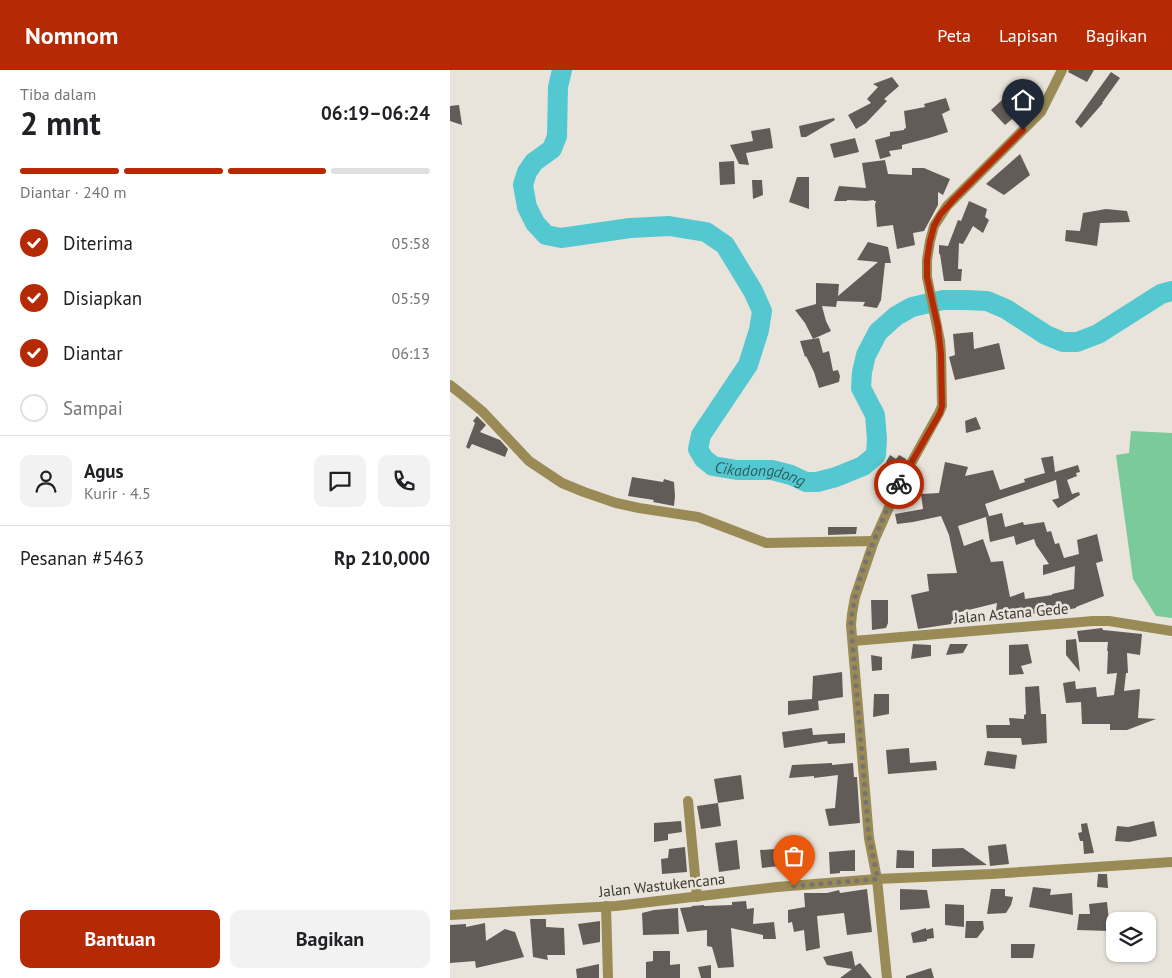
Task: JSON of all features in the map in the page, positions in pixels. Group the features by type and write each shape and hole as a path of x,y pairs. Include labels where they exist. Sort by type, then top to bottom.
{"street":[{"path":"887,978 878,879 869,838 851,619 855,597 874,542 898,485 940,413 942,406 941,354 938,327 927,277 927,260 934,226 940,215 972,180 1041,112 1062,70"},
{"path":"450,385 482,411 529,461 562,483 584,492 638,508 698,517 766,543 874,542"},
{"name":"Jalan Astana Gede","path":"853,641 1094,621 1116,622 1172,631"},
{"path":"688,802 697,897"},
{"name":"Jalan Wastukencana","path":"450,915 606,906 777,887 878,879 991,874 1172,862"},
{"path":"606,906 608,978"}],"green space":[{"path":"1131,431 1172,433 1172,618 1156,616 1133,579 1116,455 1129,453"}],"building":[{"path":"1069,70 1094,70 1087,82 1068,72"},
{"path":"1111,72 1120,78 1103,103 1081,128 1075,122"},
{"path":"892,77 899,86 884,99 887,101 866,123 856,129 848,115 871,103 867,99 878,87 873,84"},
{"path":"1013,90 1023,110 1005,125 991,110"},
{"path":"946,98 950,110 942,114 948,132 902,145 902,149 889,151 891,156 880,159 875,140 890,136 890,132 906,128 904,111 925,107 924,104"},
{"path":"459,105 462,125 450,121 450,106"},
{"path":"834,118 835,120 806,137 801,137 799,126"},
{"path":"770,128 773,148 746,153 749,165 739,164 730,145 753,141 751,131"},
{"path":"855,138 859,152 834,158 830,144"},
{"path":"1020,154 1030,175 1004,195 986,184"},
{"path":"885,160 888,174 912,175 912,168 924,168 950,179 943,195 938,192 938,205 924,231 913,233 915,245 897,249 893,225 877,227 876,201 834,201 839,186 866,188 862,163"},
{"path":"734,161 735,184 720,185 719,162"},
{"path":"797,177 809,177 809,209 789,202"},
{"path":"752,180 762,180 763,195 753,199"},
{"path":"969,201 987,209 985,217 989,220 983,233 973,226 963,244 959,243 958,269 962,269 961,281 944,281 939,245 948,246 958,220 961,221"},
{"path":"1106,209 1127,211 1130,222 1100,223 1097,246 1065,241 1066,230 1080,231 1083,213"},
{"path":"868,242 888,247 891,263 885,263 881,300 877,308 863,306 865,302 837,301 836,307 822,306 831,331 813,339 805,323 795,310 816,304 816,283 839,284 838,296 878,262 857,260"},
{"path":"973,332 974,349 999,343 1005,369 955,380 949,357 955,355 953,334"},
{"path":"819,338 823,353 829,351 833,371 838,370 840,376 839,382 819,388 800,341"},
{"path":"477,416 486,425 480,432 500,440 508,449 505,457 472,444 469,449 466,447 475,423 473,421"},
{"path":"976,417 981,429 966,433 965,421"},
{"path":"890,455 896,459 899,455 906,459 895,478 888,474 890,467 886,462"},
{"path":"1053,456 1055,472 1078,465 1080,472 1076,473 1077,476 1067,480 1072,494 1079,492 1080,495 1058,508 1052,500 1059,498 1056,480 985,504 989,516 958,526 964,546 983,539 991,562 1003,561 1010,597 1024,592 1025,599 1074,589 1075,566 1043,575 1043,565 1049,564 1034,539 1016,545 1014,536 990,542 986,517 1002,513 1005,527 1023,522 1024,525 1044,522 1047,532 1051,531 1055,544 1059,543 1064,558 1079,554 1077,540 1097,534 1103,561 1096,563 1104,596 1076,608 1047,614 1037,613 1002,618 1001,611 996,611 997,603 956,613 958,623 918,629 911,595 929,591 927,574 957,573 949,535 941,516 897,524 895,514 923,509 921,494 939,493 945,462 968,467 965,476 993,470 1000,490 1025,482 1024,479 1045,473 1041,458"},
{"path":"632,477 663,482 664,479 674,482 674,506 653,502 654,500 628,496"},
{"path":"828,527 857,527 856,534 828,535"},
{"path":"871,600 888,600 888,623 886,628 872,630"},
{"path":"1102,628 1103,630 1142,634 1140,655 1127,653 1128,673 1126,673 1124,691 1140,689 1138,718 1156,719 1127,730 1110,730 1110,724 1082,724 1081,702 1066,703 1063,683 1075,681 1076,689 1096,687 1097,697 1114,695 1117,673 1107,674 1108,642 1079,642 1077,631"},
{"path":"1076,639 1080,672 1066,655 1066,640"},
{"path":"913,644 931,645 931,656 911,659"},
{"path":"950,644 968,644 963,653 946,655"},
{"path":"1028,644 1032,663 1021,666 1024,674 1009,675 1009,645"},
{"path":"871,655 882,657 882,670 872,671"},
{"path":"842,672 843,697 818,701 819,710 788,715 788,701 812,699 813,676"},
{"path":"1039,686 1041,714 1046,714 1047,743 1022,745 1021,738 987,738 986,725 1010,725 1009,718 1024,719 1026,714 1025,687"},
{"path":"874,694 889,694 889,714 873,717"},
{"path":"812,728 813,735 845,733 845,743 828,744 827,741 784,748 782,732"},
{"path":"909,748 910,763 936,761 937,770 888,774 886,750"},
{"path":"987,751 1017,755 1015,769 984,765"},
{"path":"832,763 832,765 853,763 854,777 857,777 860,823 829,826 825,809 835,808 838,775 814,778 814,776 789,778 792,765"},
{"path":"741,775 744,799 718,803 714,779"},
{"path":"718,803 721,826 701,829 697,806"},
{"path":"681,821 682,832 668,834 668,840 654,842 654,823"},
{"path":"1154,821 1157,836 1129,842 1115,841 1117,826 1128,827"},
{"path":"1087,823 1094,853 1084,854 1083,841 1080,841 1078,833 1082,832 1081,824"},
{"path":"737,840 740,869 719,872 715,843"},
{"path":"1006,844 1009,864 990,866 988,846"},
{"path":"685,847 687,872 662,874 661,859 668,858 669,849"},
{"path":"963,848 987,865 932,867 932,849"},
{"path":"776,849 779,866 762,868 760,850"},
{"path":"855,850 855,871 840,871 840,873 830,874 829,852"},
{"path":"897,850 914,851 914,868 896,868"},
{"path":"1098,874 1107,874 1108,888 1097,887"},
{"path":"1033,887 1051,889 1050,895 1072,893 1073,915 1029,907"},
{"path":"867,889 872,932 847,935 844,913 817,916 820,948 806,951 804,930 794,932 792,922 788,923 788,910 805,907 804,893 827,893 839,890 840,893"},
{"path":"900,889 927,890 930,908 900,910"},
{"path":"991,889 1005,889 1005,896 1013,897 1006,913 987,914"},
{"path":"746,901 747,909 754,908 753,924 774,922 776,939 763,939 763,935 731,928 734,967 718,968 712,947 707,946 707,930 687,932 680,908 704,905 732,905 732,902"},
{"path":"1107,902 1106,931 1077,930 1079,914 1090,914 1089,904"},
{"path":"945,904 964,905 964,927 945,925"},
{"path":"678,908 679,934 643,935 642,913"},
{"path":"530,919 546,919 546,927 564,928 565,955 547,955 548,960 533,957"},
{"path":"600,921 600,942 583,945 578,924"},
{"path":"966,921 983,921 984,929 977,938 965,938"},
{"path":"485,923 486,941 505,929 515,932 524,957 476,968 475,961 450,963 450,925 466,924 466,927"},
{"path":"926,928 926,930 933,928 934,938 913,943 911,933"},
{"path":"1011,944 1035,944 1033,958 1011,958"},
{"path":"653,951 670,951 670,965 680,964 680,978 646,978 646,962 653,961"},
{"path":"852,951 855,966 860,963 872,978 840,978 852,969 827,965 823,957"},
{"path":"599,964 599,978 577,978 576,969"},
{"path":"711,965 711,978 701,978 698,967"},
{"path":"931,968 934,978 906,978 906,976"}],"waterway":[{"name":"Cikadongdong","path":"562,70 558,87 557,136 552,149 534,162 527,172 523,185 527,207 535,223 546,235 561,238 630,228 669,226 706,232 725,245 753,291 762,311 759,330 748,365 701,435 698,449 704,459 713,466 737,470 772,470 791,475 806,482 817,482 836,477 863,466 876,455 877,439 875,415 861,388 866,355 878,332 896,316 912,307 943,300 987,301 1006,309 1046,335 1063,342 1077,342 1098,334 1161,294 1172,291"}],"way so far":[{"path":"794,886 878,879 869,838 851,625 855,597 861,578 899,484"}],"route":[{"path":"899,484 940,413 942,406 941,354 938,327 927,277 927,260 934,226 947,206 1023,130"}]}
